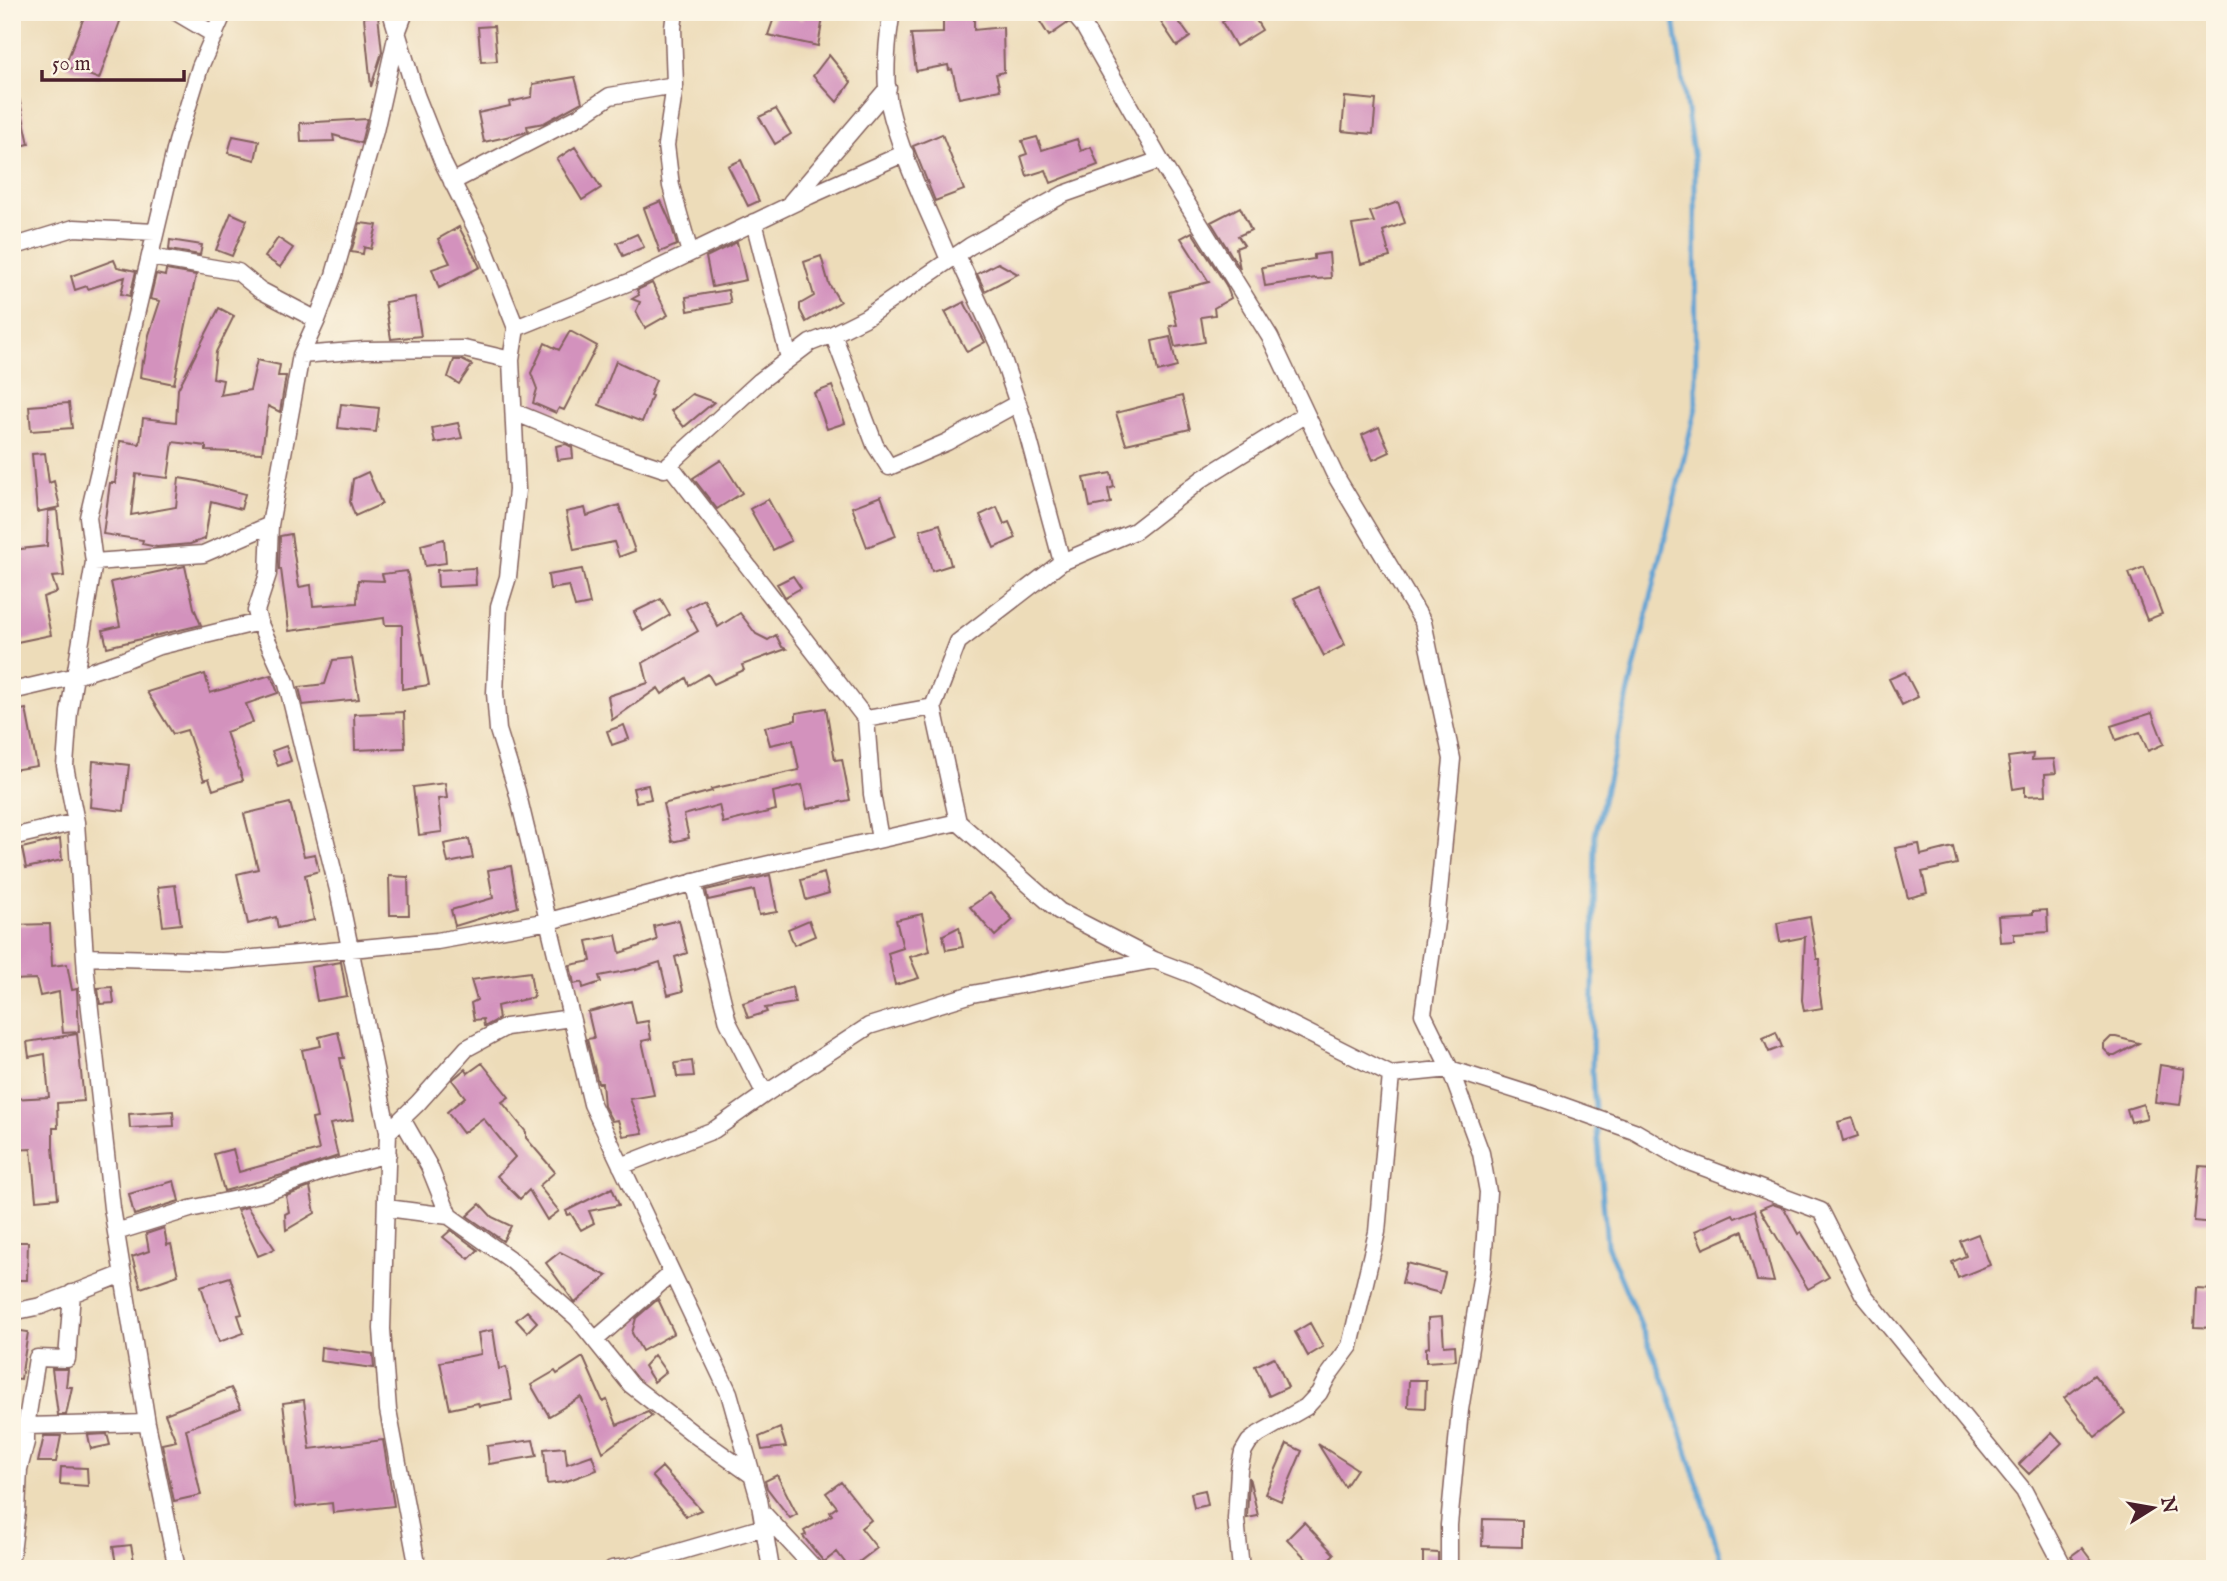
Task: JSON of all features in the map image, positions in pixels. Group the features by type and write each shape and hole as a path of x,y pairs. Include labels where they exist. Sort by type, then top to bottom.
{"street":[{"path":"176,12 215,35"},
{"path":"177,1569 147,1423 116,1232 85,957 76,822 65,766 69,712 94,562 88,517 177,142 200,67 224,12"},
{"path":"391,12 416,95 452,182 480,237 516,328 511,360 517,490 508,577 499,606 495,693 498,730 517,791 592,1104 729,1393 752,1476 771,1569"},
{"path":"405,12 397,33 371,144 334,275 301,355 270,525 268,574 256,611 287,684 338,890 388,1132 382,1329 388,1410 418,1569"},
{"path":"675,12 675,85 666,145 671,186 690,253"},
{"path":"892,12 886,41 889,102 905,153 953,258 998,344 1018,403 1062,562"},
{"path":"1072,12 1083,26 1160,160 1270,337 1334,474 1423,622 1452,759 1436,922 1423,1014 1450,1069 1481,1153 1488,1192 1483,1266 1460,1410 1449,1525 1449,1569"},
{"path":"452,182 580,116 610,96 675,85"},
{"path":"788,206 888,88"},
{"path":"516,328 632,281 905,153"},
{"path":"514,412 607,450 664,469 760,381 810,343 865,318 953,258 1065,194 1160,160"},
{"path":"754,222 789,358"},
{"path":"14,243 74,228 155,232"},
{"path":"150,257 238,272 260,290 317,320"},
{"path":"833,334 875,445 889,467 947,442 1018,403"},
{"path":"301,355 365,350 464,349 511,360"},
{"path":"1306,414 1202,479 1135,531 1062,562 958,642 933,707 958,822 1059,911 1391,1075 1450,1069 1634,1130 1684,1160 1821,1211 1863,1294 2024,1491 2065,1569"},
{"path":"669,464 866,719 872,794 880,839"},
{"path":"94,562 203,554 270,525"},
{"path":"12,691 76,676 156,647 259,622"},
{"path":"866,719 933,707"},
{"path":"12,837 76,822"},
{"path":"85,957 222,961 437,941 549,921 693,883 958,822"},
{"path":"693,883 728,1022 765,1094"},
{"path":"621,1166 714,1130 869,1026 972,994 1154,960"},
{"path":"388,1132 467,1048 506,1027 571,1018"},
{"path":"1241,1569 1236,1519 1239,1470 1243,1452 1249,1442 1259,1434 1306,1407 1319,1393 1350,1346 1377,1232 1391,1075"},
{"path":"402,1119 429,1166 449,1216"},
{"path":"116,1232 190,1209 264,1193 327,1170 388,1154"},
{"path":"387,1208 449,1216 511,1261 577,1318 631,1385 752,1476"},
{"path":"595,1340 672,1273"},
{"path":"12,1312 41,1306 123,1274"},
{"path":"12,1553 19,1469 26,1442 37,1358 67,1359 72,1293"},
{"path":"26,1426 147,1423"},
{"path":"612,1569 627,1567 762,1519"},
{"path":"762,1519 815,1569"}],"building":[{"path":"86,12 109,12 122,16 99,79 65,66"},
{"path":"776,12 785,12 802,20 803,12 824,12 818,46 768,35"},
{"path":"943,12 974,14 974,30 1003,27 1004,72 996,74 1000,90 959,98 952,69 949,70 948,65 916,71 911,34 943,33"},
{"path":"1034,12 1062,12 1068,23 1049,36"},
{"path":"1154,12 1172,12 1190,37 1177,46"},
{"path":"1239,12 1251,12 1262,30 1236,46 1222,22"},
{"path":"378,15 382,52 371,87 364,17"},
{"path":"494,26 497,61 481,62 478,27"},
{"path":"829,55 851,82 837,102 813,76"},
{"path":"575,77 582,102 544,123 527,126 528,131 484,142 478,113 510,106 509,102 532,97 533,84"},
{"path":"1345,97 1376,100 1373,134 1342,131"},
{"path":"19,98 29,144 12,148 12,99"},
{"path":"776,109 791,134 775,144 759,117"},
{"path":"367,119 361,143 333,135 334,141 301,142 300,123"},
{"path":"942,134 964,190 935,201 913,146"},
{"path":"233,136 259,141 255,160 228,153"},
{"path":"1037,137 1042,150 1077,139 1081,151 1091,147 1098,165 1051,183 1046,170 1027,176 1021,156 1027,154 1022,141"},
{"path":"575,147 601,188 582,200 557,159"},
{"path":"741,160 759,201 748,206 728,166"},
{"path":"661,201 677,245 660,252 644,208"},
{"path":"1398,202 1405,223 1383,231 1390,257 1361,264 1352,225 1374,222 1370,212"},
{"path":"1240,207 1251,230 1238,236 1244,245 1236,248 1240,269 1211,222"},
{"path":"231,213 247,220 232,256 216,250"},
{"path":"360,223 377,225 371,249 364,247 363,254 351,252"},
{"path":"459,227 480,267 439,288 432,269 450,263 438,239"},
{"path":"1192,232 1226,285 1231,298 1214,308 1215,315 1201,317 1205,342 1175,347 1170,326 1177,325 1169,292 1209,282 1181,238"},
{"path":"637,234 644,247 623,256 617,243"},
{"path":"278,238 293,248 280,267 265,257"},
{"path":"170,240 202,245 200,255 169,250"},
{"path":"737,242 746,280 712,287 706,257"},
{"path":"1329,253 1331,278 1265,286 1262,267 1314,259 1314,255"},
{"path":"821,256 829,284 840,302 806,322 800,304 814,296 804,262"},
{"path":"114,260 117,267 136,271 130,296 121,294 125,277 88,289 87,286 75,290 71,276"},
{"path":"998,263 1018,274 985,291 977,274"},
{"path":"166,270 196,275 174,384 140,377 142,361 144,362 160,301 150,299 156,274 165,276"},
{"path":"652,283 668,315 645,328 636,311 640,302 632,299 639,295 637,290"},
{"path":"728,290 731,303 688,311 686,297"},
{"path":"415,297 421,336 391,339 385,302"},
{"path":"964,302 985,342 967,352 945,312"},
{"path":"219,308 234,316 216,352 213,378 223,380 220,395 250,390 257,360 280,365 278,376 286,376 280,412 268,406 262,453 206,451 206,446 173,442 168,478 136,474 131,515 176,507 179,478 245,494 241,509 211,501 205,539 190,544 157,547 142,544 143,540 103,534 110,483 115,483 120,441 140,444 143,418 176,422 178,389"},
{"path":"570,331 597,346 564,410 559,408 556,413 533,403 537,389 531,373 545,343 559,350"},
{"path":"1170,337 1177,367 1158,372 1152,341"},
{"path":"454,360 462,360 472,365 459,384 448,377"},
{"path":"616,361 656,380 642,422 599,405"},
{"path":"832,386 845,423 827,429 814,393"},
{"path":"692,394 714,402 684,427 671,411"},
{"path":"1182,396 1190,429 1126,444 1116,413"},
{"path":"69,403 72,428 31,431 29,406"},
{"path":"341,404 379,408 376,432 338,428"},
{"path":"458,423 462,438 435,443 432,428"},
{"path":"1379,427 1390,452 1373,460 1362,435"},
{"path":"566,444 572,447 573,458 558,460 556,446"},
{"path":"45,453 49,483 54,481 60,507 37,512 32,454"},
{"path":"721,460 742,493 717,509 693,478"},
{"path":"368,472 382,504 355,516 350,502 353,479"},
{"path":"1111,473 1114,487 1108,489 1111,503 1090,507 1084,478"},
{"path":"881,496 896,536 867,547 852,507"},
{"path":"768,499 791,541 773,550 750,509"},
{"path":"619,505 635,551 619,557 614,542 574,550 566,512 585,508 587,516"},
{"path":"997,507 1004,524 1009,522 1016,538 994,548 980,515"},
{"path":"57,510 64,576 52,577 57,592 43,597 51,635 17,642 12,632 12,550 47,546 48,511"},
{"path":"940,524 951,565 932,571 920,530"},
{"path":"291,534 299,587 311,585 313,606 357,603 358,580 384,581 382,574 407,571 429,685 402,689 402,625 385,625 384,618 289,631 279,569 280,536"},
{"path":"444,539 446,563 425,566 421,545"},
{"path":"185,566 194,608 201,625 107,647 103,630 120,626 111,582"},
{"path":"2144,567 2162,614 2147,620 2129,573"},
{"path":"475,568 476,585 438,587 437,570"},
{"path":"582,569 590,604 575,607 569,586 550,589 548,575"},
{"path":"793,576 801,588 785,597 777,584"},
{"path":"1318,587 1345,645 1324,656 1294,598"},
{"path":"661,599 670,615 643,631 634,612"},
{"path":"704,599 718,627 740,613 756,634 768,640 776,635 786,649 742,665 744,670 714,684 708,674 689,685 686,678 662,694 658,688 612,720 608,696 648,683 643,663 698,631 686,609"},
{"path":"352,658 359,699 303,705 299,687 325,684 333,660"},
{"path":"1905,672 1918,697 1902,705 1889,679"},
{"path":"205,674 210,693 271,675 278,693 246,704 253,722 226,732 243,780 213,790 209,778 204,780 187,730 173,734 147,692"},
{"path":"826,708 835,760 842,759 850,800 807,809 802,785 773,792 776,810 723,823 719,805 684,815 689,838 672,842 663,804 712,791 711,789 799,770 793,740 770,745 765,727 796,720 796,713"},
{"path":"26,709 37,766 12,770 12,712"},
{"path":"404,712 405,748 355,750 354,714"},
{"path":"2152,713 2164,744 2148,751 2140,732 2116,740 2111,726"},
{"path":"624,725 629,739 612,745 607,731"},
{"path":"286,746 291,761 278,766 272,751"},
{"path":"2033,754 2032,760 2054,759 2056,773 2045,774 2046,795 2025,796 2025,787 2013,789 2008,757"},
{"path":"93,761 129,765 124,811 90,807"},
{"path":"445,783 447,798 438,799 442,832 419,835 413,787"},
{"path":"648,785 651,799 636,802 633,788"},
{"path":"290,803 304,856 315,854 319,871 305,875 314,920 278,928 276,917 248,924 237,874 258,869 244,814"},
{"path":"60,839 62,860 26,868 22,848"},
{"path":"469,839 473,858 448,863 444,844"},
{"path":"1919,844 1921,855 1953,847 1957,864 1922,872 1927,893 1908,898 1895,848"},
{"path":"511,866 518,907 455,926 451,910 493,898 488,870"},
{"path":"824,873 829,893 806,900 801,880"},
{"path":"770,875 777,912 759,915 754,890 708,900 706,890"},
{"path":"389,876 408,877 409,915 390,915"},
{"path":"175,885 181,924 163,926 158,887"},
{"path":"990,893 1013,920 995,936 970,907"},
{"path":"2047,910 2048,932 2014,934 2014,941 2000,942 1998,916 2033,914 2033,911"},
{"path":"922,914 930,951 910,957 919,978 895,985 888,953 903,948 896,920"},
{"path":"1810,917 1817,959 1820,959 1819,988 1822,1008 1804,1011 1802,1000 1805,937 1780,942 1777,923"},
{"path":"679,920 687,953 675,957 683,991 668,995 660,962 636,970 599,976 601,982 583,988 582,982 574,984 570,965 591,961 587,941 616,935 620,953 657,940 654,926"},
{"path":"809,920 815,936 794,945 788,929"},
{"path":"50,924 52,966 67,964 72,990 77,989 79,1032 63,1033 59,992 40,996 36,979 12,980 12,925"},
{"path":"959,927 963,947 946,950 943,935"},
{"path":"341,962 347,996 317,1001 311,967"},
{"path":"530,972 534,997 497,1006 499,1019 486,1026 483,1019 474,1020 471,1003 477,1000 471,980"},
{"path":"112,987 114,1003 100,1004 98,988"},
{"path":"792,987 795,1003 765,1008 767,1012 748,1018 743,1003"},
{"path":"631,1001 636,1023 648,1021 651,1039 642,1041 654,1095 630,1099 643,1133 623,1136 618,1120 612,1121 604,1106 602,1083 598,1083 587,1039 594,1038 588,1012"},
{"path":"338,1032 344,1058 340,1058 353,1120 330,1124 338,1156 224,1191 214,1154 233,1149 239,1172 319,1150 312,1119 317,1118 302,1050 321,1046 319,1037"},
{"path":"1776,1032 1782,1047 1769,1052 1763,1038"},
{"path":"77,1034 84,1101 57,1103 58,1128 53,1128 53,1148 58,1198 36,1200 31,1149 12,1150 12,1099 49,1097 45,1054 29,1057 27,1042"},
{"path":"2111,1037 2139,1043 2111,1056 2104,1049 2104,1044"},
{"path":"692,1061 694,1076 677,1077 675,1063"},
{"path":"482,1063 509,1097 502,1102 526,1132 526,1138 555,1172 539,1186 559,1211 547,1220 529,1190 520,1199 497,1176 515,1157 483,1118 463,1133 447,1112 465,1097 452,1080 465,1069 468,1073"},
{"path":"2160,1065 2185,1069 2180,1105 2155,1102"},
{"path":"2143,1104 2147,1118 2131,1122 2127,1109"},
{"path":"173,1111 174,1126 130,1128 129,1114"},
{"path":"1852,1118 1858,1136 1843,1141 1838,1122"},
{"path":"2199,1166 2214,1167 2212,1194 2215,1194 2215,1223 2194,1221"},
{"path":"174,1181 179,1201 134,1215 129,1194"},
{"path":"310,1187 315,1213 286,1230 285,1214 289,1212 286,1196"},
{"path":"612,1188 619,1205 589,1211 594,1223 581,1230 566,1211"},
{"path":"480,1204 492,1217 511,1226 503,1241 467,1216"},
{"path":"1772,1204 1784,1208 1798,1234 1801,1232 1829,1277 1808,1289 1760,1209"},
{"path":"247,1207 275,1249 258,1256 237,1210"},
{"path":"1755,1210 1774,1282 1757,1281 1743,1231 1703,1249 1695,1231 1733,1214 1735,1218"},
{"path":"164,1228 167,1245 171,1244 178,1275 141,1288 132,1257 149,1251 146,1234"},
{"path":"451,1230 478,1250 469,1259 443,1237"},
{"path":"1978,1234 1990,1265 1958,1278 1952,1262 1966,1256 1960,1241"},
{"path":"12,1242 28,1242 27,1280 12,1280"},
{"path":"560,1252 607,1276 575,1303 546,1263"},
{"path":"1407,1263 1445,1273 1440,1293 1402,1283"},
{"path":"230,1277 242,1314 238,1315 244,1333 219,1342 201,1286"},
{"path":"2196,1289 2215,1290 2215,1328 2194,1327"},
{"path":"658,1299 674,1333 642,1351 632,1333 636,1318"},
{"path":"527,1311 537,1322 527,1332 516,1320"},
{"path":"1442,1317 1444,1346 1455,1345 1456,1360 1426,1362 1426,1348 1429,1347 1428,1318"},
{"path":"1310,1323 1323,1347 1308,1356 1295,1332"},
{"path":"14,1330 28,1332 21,1379 12,1378"},
{"path":"493,1330 499,1369 506,1367 512,1400 450,1409 440,1362 481,1354 478,1333"},
{"path":"321,1347 373,1354 374,1368 320,1361"},
{"path":"654,1355 666,1372 654,1382 644,1366"},
{"path":"583,1357 603,1402 607,1400 617,1425 648,1412 652,1416 603,1452 581,1397 549,1416 531,1385 555,1371 557,1374"},
{"path":"1274,1357 1288,1387 1269,1396 1255,1366"},
{"path":"52,1369 68,1369 66,1387 72,1387 66,1415 58,1415"},
{"path":"2094,1375 2125,1413 2095,1437 2064,1398"},
{"path":"1409,1380 1426,1380 1425,1408 1408,1407"},
{"path":"231,1388 241,1408 186,1429 201,1495 174,1501 162,1444 176,1441 165,1414"},
{"path":"304,1400 310,1449 383,1440 394,1506 333,1513 332,1503 296,1507 283,1403"},
{"path":"780,1428 786,1447 762,1450 759,1437"},
{"path":"2052,1432 2062,1443 2029,1474 2019,1464"},
{"path":"107,1434 110,1445 91,1449 88,1435"},
{"path":"44,1436 61,1436 56,1462 38,1462"},
{"path":"533,1440 537,1456 489,1464 487,1446"},
{"path":"1287,1444 1302,1451 1281,1501 1265,1494"},
{"path":"1318,1444 1357,1469 1345,1487"},
{"path":"565,1447 567,1464 592,1455 597,1470 564,1482 547,1484 544,1449"},
{"path":"61,1467 87,1468 88,1486 60,1484"},
{"path":"662,1467 701,1510 686,1516 652,1476"},
{"path":"777,1475 797,1514 790,1518 767,1488 765,1481"},
{"path":"1249,1477 1258,1516 1247,1518"},
{"path":"841,1482 871,1520 861,1528 877,1548 850,1569 837,1552 824,1562 803,1536 806,1535 804,1531 832,1515 830,1512 837,1507 826,1493"},
{"path":"1205,1490 1208,1505 1194,1508 1191,1493"},
{"path":"1483,1519 1522,1520 1522,1547 1482,1546"},
{"path":"1304,1522 1334,1554 1319,1569 1287,1539"},
{"path":"131,1545 134,1561 116,1564 113,1547"},
{"path":"2082,1548 2098,1569 2080,1569 2071,1556"},
{"path":"1423,1552 1438,1553 1438,1569 1423,1569"}],"waterway":[{"path":"1673,12 1695,167 1696,407 1595,835 1592,1074 1607,1245 1668,1390 1722,1569"}]}
